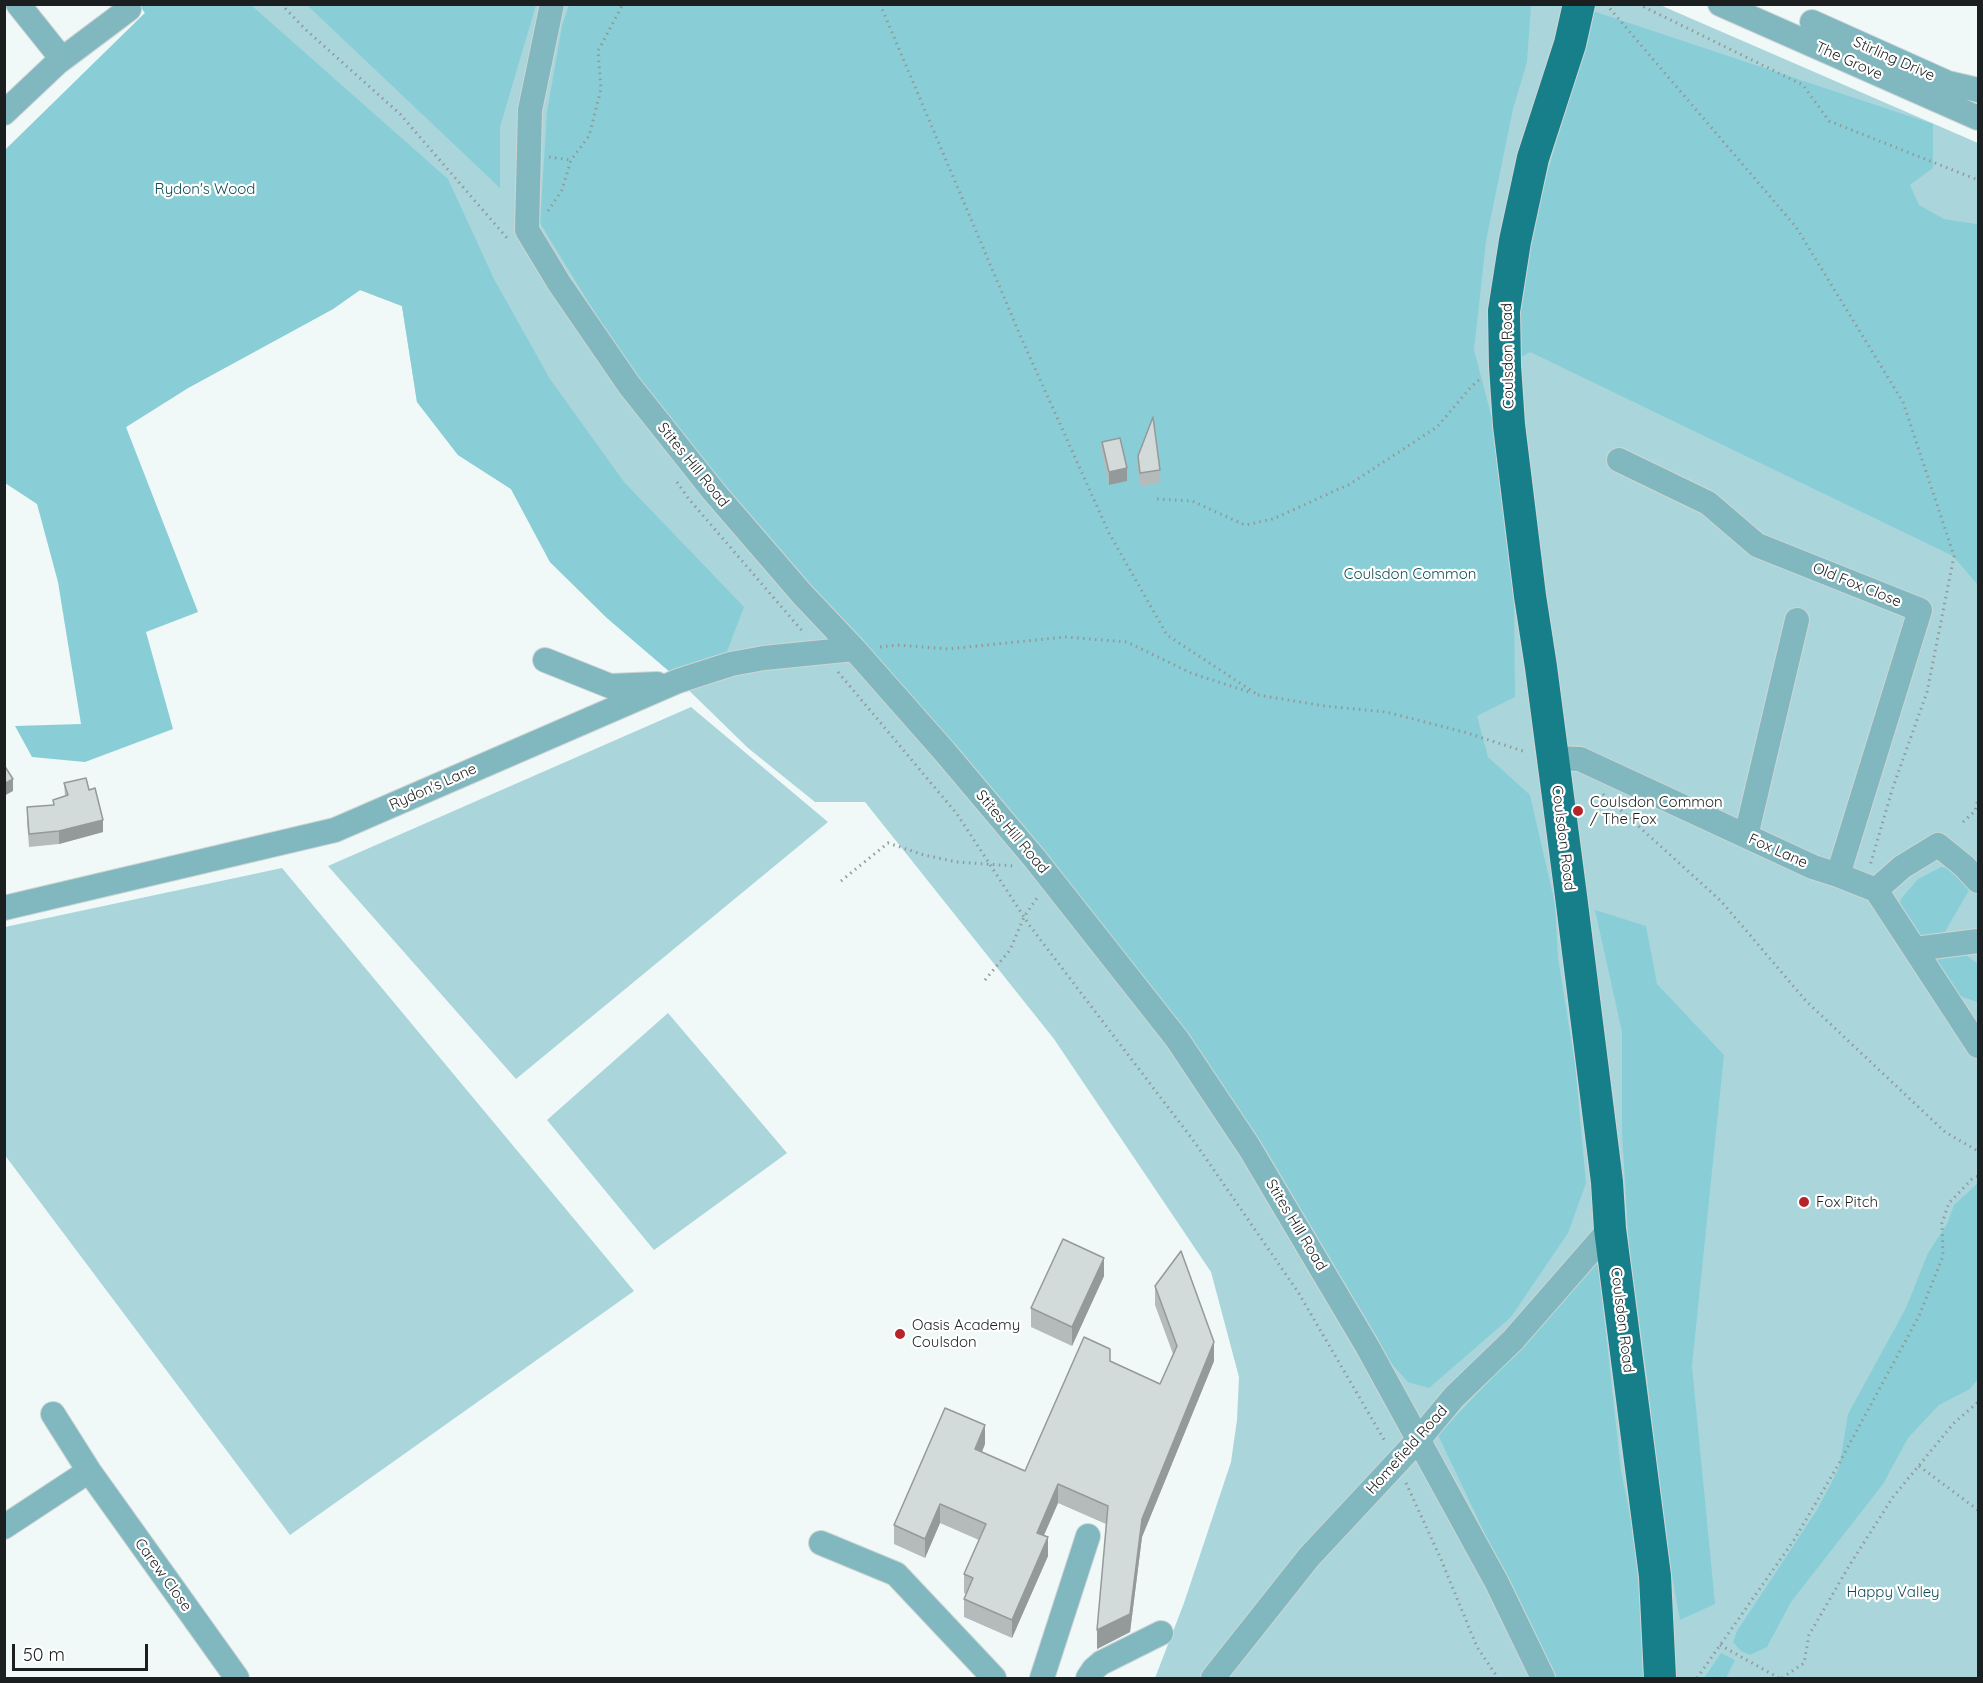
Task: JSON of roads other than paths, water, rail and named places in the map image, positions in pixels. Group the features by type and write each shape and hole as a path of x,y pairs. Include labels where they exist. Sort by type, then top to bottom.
{"main road":[{"name":"Coulsdon Road","path":"1579,4 1570,44 1533,158 1515,241 1504,311 1505,366 1509,425 1527,573 1553,758 1655,1576 1660,1678"}],"street":[{"path":"18,4 62,59"},
{"name":"Stites Hill Road","path":"552,4 530,110 527,230 559,283 628,385 714,492 802,594 944,751 1035,859 1177,1039 1215,1093 1313,1251 1419,1439 1497,1583 1543,1678"},
{"name":"The Grove","path":"1719,4 1978,118"},
{"path":"4,113 62,59 129,9"},
{"name":"Stirling Drive","path":"1812,22 1948,83 1978,90"},
{"name":"Old Fox Close","path":"1618,459 1708,503 1757,545 1920,610 1839,874"},
{"path":"1746,836 1797,620"},
{"name":"Rydon's Lane","path":"4,908 335,830 672,684 731,664 764,658 854,649"},
{"path":"545,660 610,686 672,684"},
{"name":"Fox Lane","path":"1553,758 1580,759 1813,867 1839,874 1876,890"},
{"path":"1978,881 1938,845 1902,867 1876,890 1978,1046"},
{"path":"1915,949 1978,941"},
{"name":"Homefield Road","path":"1213,1678 1309,1557 1419,1439 1454,1397 1512,1340 1610,1229"},
{"name":"Carew Close","path":"53,1413 89,1471 237,1678"},
{"path":"4,1527 89,1471"},
{"path":"1042,1678 1088,1536"},
{"path":"821,1543 896,1574 994,1678"},
{"path":"1088,1678 1101,1663 1161,1633"}],"place":[{"name":"Coulsdon Common / The Fox","path":"1578,811"},
{"name":"Fox Pitch","path":"1804,1202"},
{"name":"Oasis Academy Coulsdon","path":"900,1334"}],"park label":[{"name":"Rydon's Wood","path":"205,189"},
{"name":"Coulsdon Common","path":"1410,574"},
{"name":"Happy Valley","path":"1893,1592"}]}
